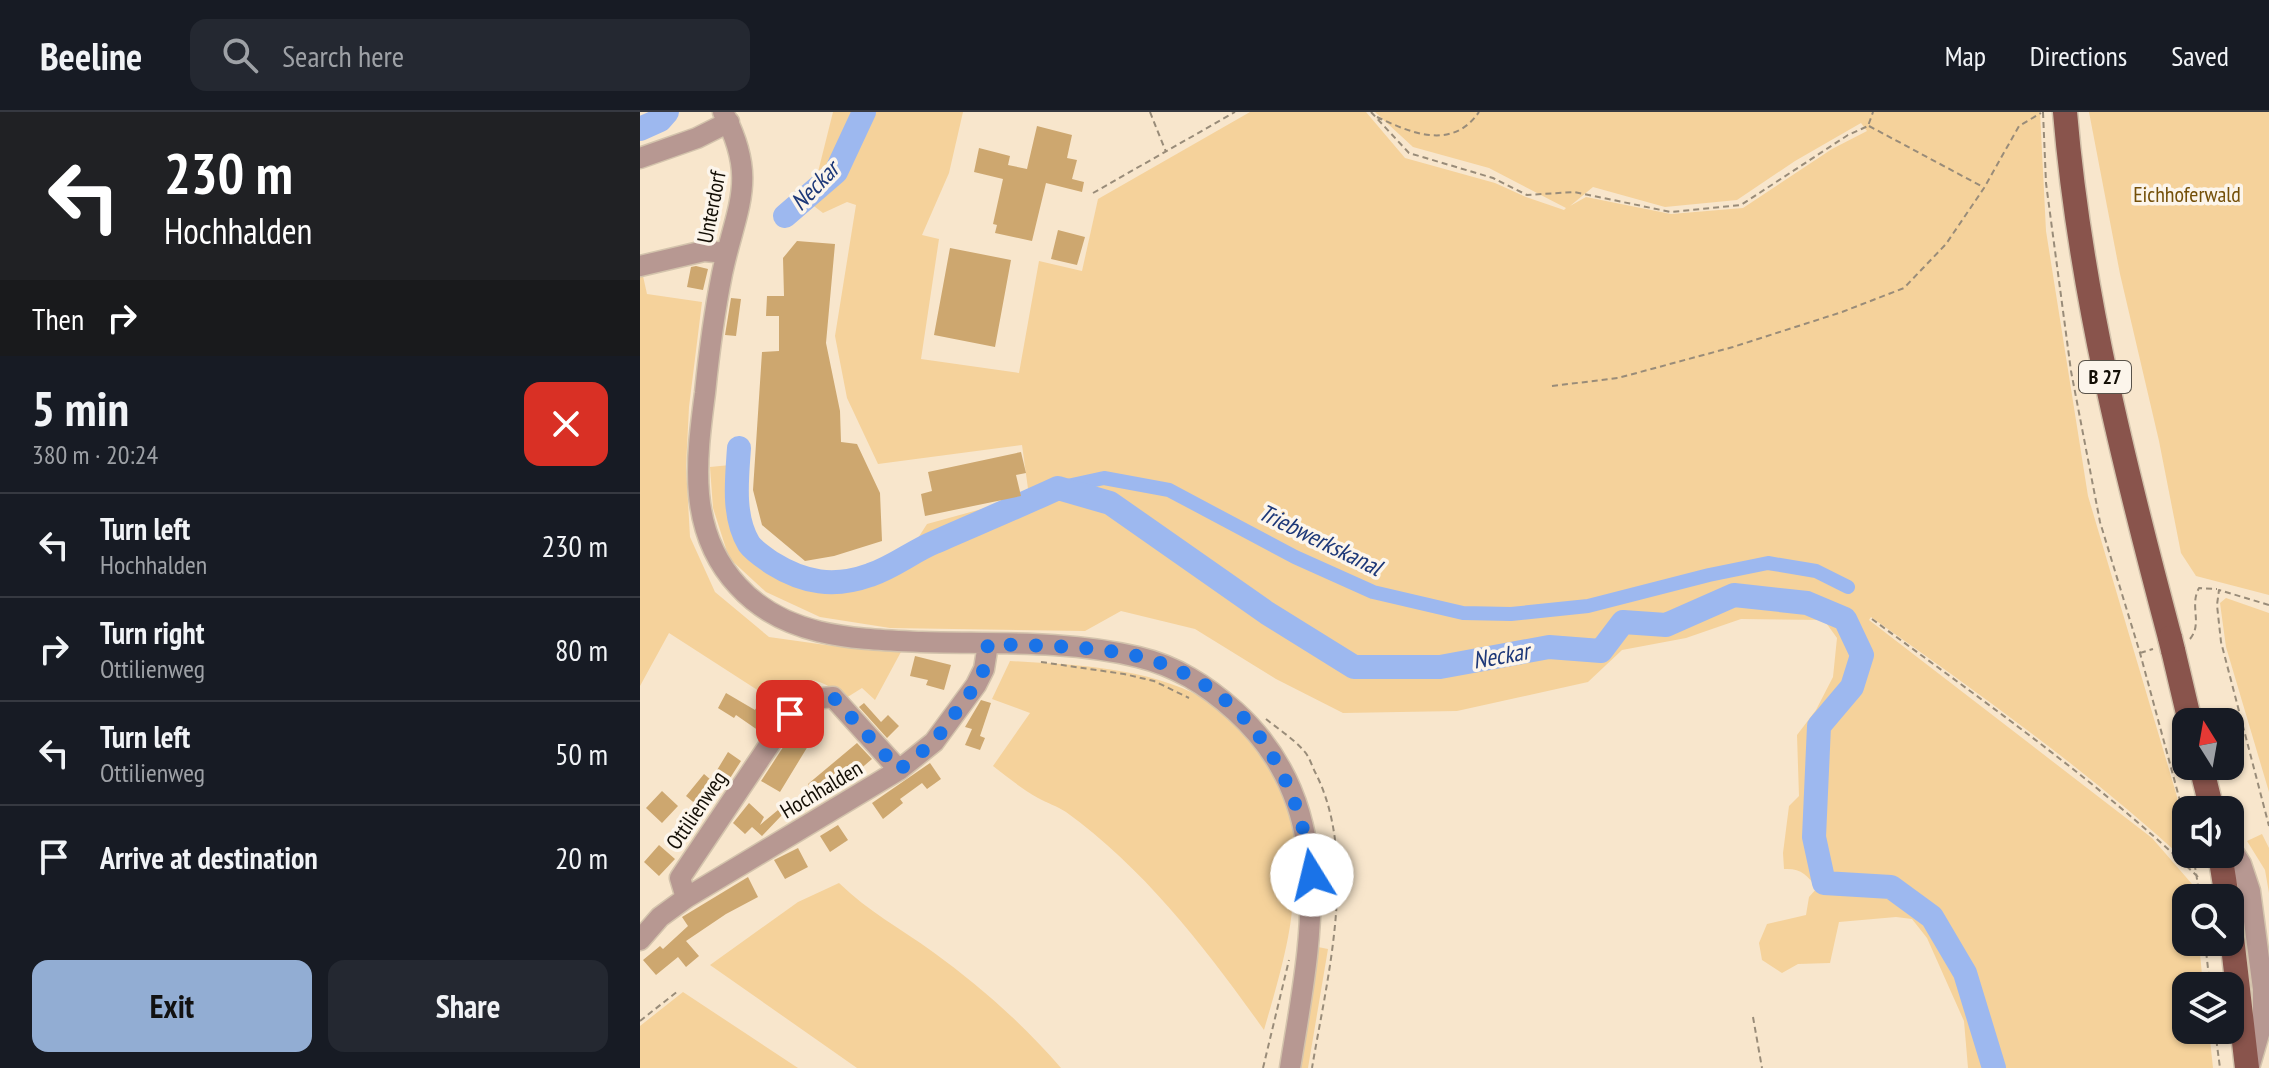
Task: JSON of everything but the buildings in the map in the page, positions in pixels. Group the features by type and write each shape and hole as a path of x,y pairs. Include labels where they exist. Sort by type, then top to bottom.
{"main road":[{"name":"B 27","path":"2065,112 2077,221 2092,314 2137,514 2187,708"},
{"path":"2234,956 2248,1068"}],"street":[{"path":"640,158 697,138 726,117"},
{"name":"Unterdorf","path":"726,117 744,168 741,202 714,315 698,452 697,493 707,538 723,568 738,587 761,607 779,618 816,632 896,641 1094,649 1177,669 1211,689 1264,739 1281,767 1303,820 1312,875 1310,935 1290,1068"},
{"path":"640,266 704,251 727,253"},
{"name":"Hochhalden","path":"640,940 660,917 686,898 899,770 934,742 976,685 984,669 988,644"},
{"name":"Ottilienweg","path":"686,898 680,878 780,726 803,703 833,697 899,770"},
{"path":"2242,868 2250,891 2263,989 2263,1020 2248,1068"}],"path":[{"path":"1150,112 1167,153"},
{"path":"1093,193 1235,112"},
{"path":"1371,112 1409,153 1493,178 1527,195 1574,192 1671,212 1741,205 1848,135 1868,126 1873,112"},
{"path":"1374,116 1411,133 1436,136 1471,124 1479,112"},
{"path":"1552,386 1618,378 1733,347 1842,312 1904,288 1946,244 1984,188 2019,126 2042,112 2046,183 2071,371 2100,522 2179,796"},
{"path":"1868,126 1984,188"},
{"path":"2269,605 2219,590 2217,605 2221,642 2269,826"},
{"path":"1872,619 2000,713 2143,826 2198,877"},
{"path":"1030,661 1154,681 1195,701"},
{"path":"1289,863 1287,868 1293,885"},
{"path":"2196,868 2199,884"},
{"path":"1263,1068 1290,953"},
{"path":"640,1021 678,991"},
{"path":"1753,1017 1762,1068"},
{"path":"2217,1044 2220,1068"}],"green space":[{"path":"833,112 963,112 949,173 922,235 939,239 921,359 1019,373 1039,261 1082,271 1098,199 1250,112 1366,112 1405,158 1495,183 1564,210 1566,208 1489,168 1413,147 1375,112 2040,112 2046,231 2088,496 2176,796 2172,796 2172,848 2031,733 1871,617 1869,620 2152,838 2172,861 2172,868 2178,868 2192,884 2172,884 2172,956 2200,956 2202,972 2172,972 2172,1044 2210,1044 2213,1068 1968,1068 1964,1021 1927,938 1912,919 1896,917 1839,922 1830,963 1798,964 1782,973 1762,960 1759,943 1767,924 1806,915 1809,897 1817,888 1803,873 1784,869 1783,853 1789,806 1799,796 1797,735 1816,710 1833,677 1837,638 1824,620 1741,619 1686,638 1622,650 1588,682 1457,711 1343,713 1276,679 1195,629 1121,611 1085,631 890,628 820,617 766,592 729,558 713,508 710,467 740,464 741,499 749,537 777,564 819,578 852,576 909,552 927,524 1029,496 1022,445 878,464 847,398 835,336 856,205 847,202 823,213 806,200 818,172","holes":["1861,123 1867,131 1832,149 1743,208 1671,214 1586,197 1570,206 1593,187 1665,207 1737,200 1795,161"]},
{"name":"Eichhoferwald","path":"2089,112 2269,112 2269,595 2196,576 2181,553 2159,441 2120,274"},
{"path":"640,276 643,276 647,294 702,302 689,407 686,467 690,537 715,592 769,637 833,646 902,650 875,700 862,688 846,698 824,684 806,680 788,684 765,695 669,633 640,686"},
{"path":"2226,598 2269,613 2269,792 2226,647 2220,603"},
{"path":"1010,661 1109,669 1181,688 1215,707 1253,746 1283,795 1302,849 1285,861 1282,870 1290,880 1292,912 1264,1030 1174,913 1123,859 1066,812 1032,794 993,766 1030,713 992,699"},
{"path":"2262,834 2269,848 2269,893 2265,870 2247,841"},
{"path":"839,883 984,992 1017,1021 1061,1068 857,1068 710,965 798,902"},
{"path":"1318,947 1328,949 1308,1068 1300,1068"},
{"path":"683,992 798,1068 640,1068 640,1026"}],"waterway":[{"path":"640,129 660,120 667,112"},
{"name":"Neckar","path":"785,216 836,172 864,112"},
{"name":"Neckar","path":"739,448 737,497 744,533 757,552 796,575 832,582 870,575 1058,488 1110,503 1267,613 1354,667 1440,667 1549,647 1601,651 1623,622 1666,625 1734,595 1807,603 1845,619 1862,655 1852,687 1819,726 1814,837 1824,883 1891,887 1932,917 1965,973 1994,1068"},
{"name":"Triebwerkskanal","path":"1058,488 1104,478 1169,490 1295,557 1373,592 1463,613 1511,614 1588,606 1768,563 1816,571 1848,587"}],"route":[{"path":"790,714 813,699 833,697 899,770 934,742 976,685 984,669 988,644 1094,649 1142,658 1177,669 1211,689 1264,739 1281,767 1303,820 1312,875"}]}
